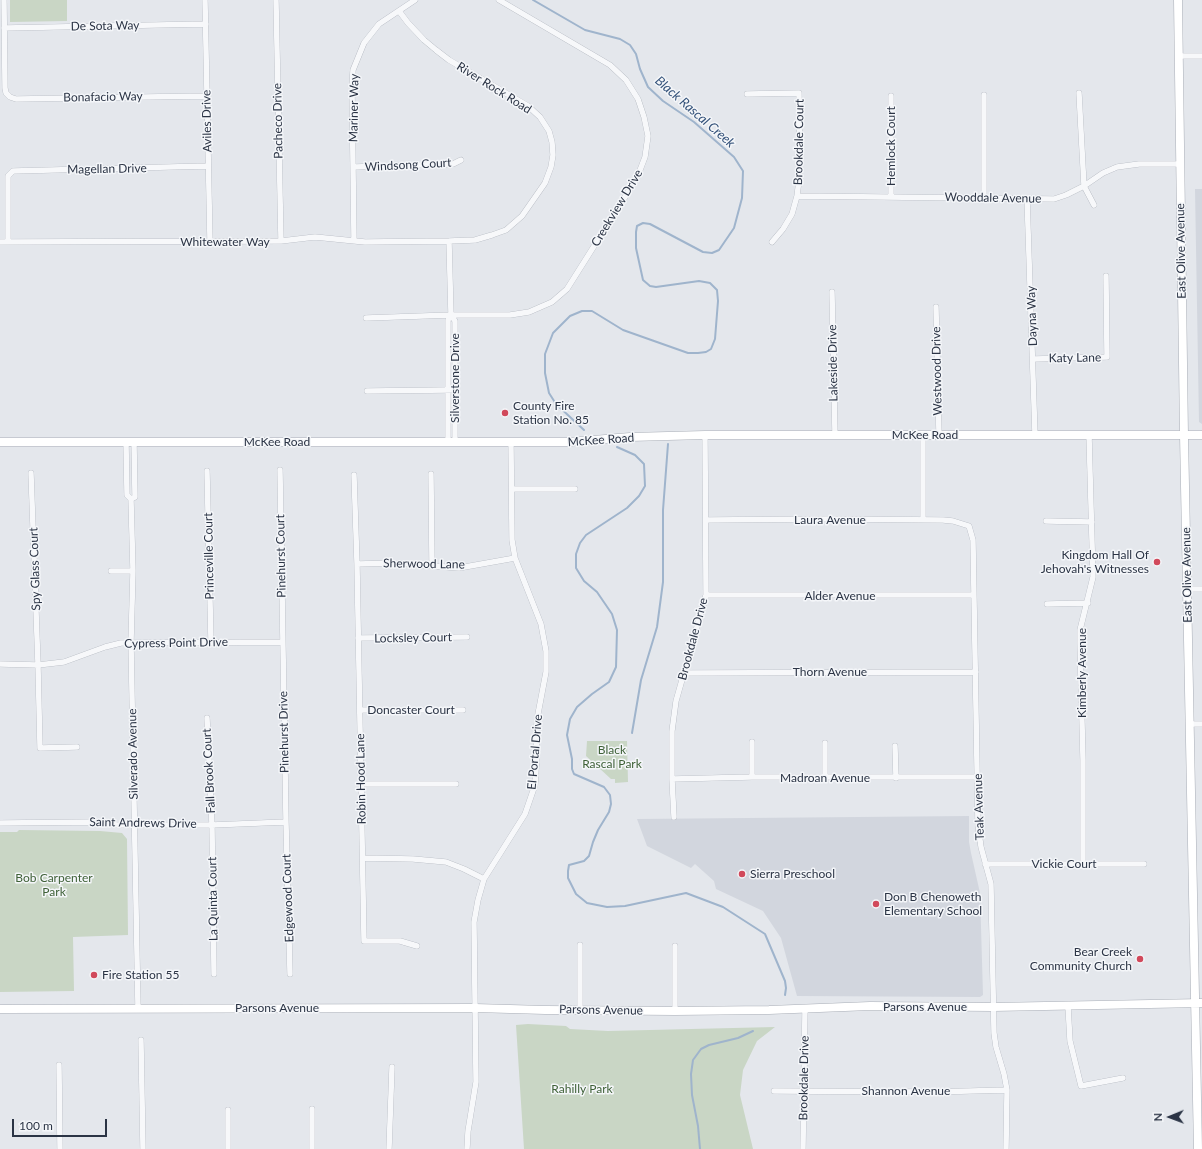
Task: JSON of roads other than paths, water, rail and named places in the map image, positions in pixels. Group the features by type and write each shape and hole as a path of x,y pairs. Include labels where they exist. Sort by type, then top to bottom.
{"street":[{"path":"4,0 4,28"},
{"name":"Aviles Drive","path":"205,0 210,242"},
{"name":"Pacheco Drive","path":"276,0 281,241"},
{"name":"Mariner Way","path":"354,241 353,70 364,43 379,24 415,0"},
{"name":"Creekview Drive","path":"366,318 451,315 510,315 529,312 552,302 567,289 637,178 645,157 648,136 638,99 626,80 610,65 499,0"},
{"name":"East Olive Avenue","path":"1178,0 1184,435 1199,1003 1198,1149"},
{"name":"River Rock Road","path":"399,10 414,28 436,50 449,60 528,106 540,117 549,131 552,142 553,155 551,167 545,182 522,216 506,230 492,235 475,240 449,241"},
{"name":"De Sota Way","path":"4,28 206,24"},
{"name":"Bonafacio Way","path":"4,28 5,88 6,93 10,97 16,99 206,96"},
{"path":"1178,56 1202,56"},
{"name":"Brookdale Court","path":"747,94 799,93 800,172 797,196"},
{"path":"1080,93 1084,186 1094,205"},
{"path":"984,95 984,198"},
{"name":"Hemlock Court","path":"891,96 891,196"},
{"name":"Windsong Court","path":"354,167 453,164 461,160"},
{"name":"Wooddale Avenue","path":"797,196 1054,198 1066,195 1084,186 1103,172 1117,167 1139,164 1180,164"},
{"name":"Magellan Drive","path":"8,242 8,176 13,171 208,166"},
{"path":"772,242 783,229 792,214 797,196"},
{"name":"Dayna Way","path":"1027,198 1036,435"},
{"name":"Whitewater Way","path":"0,242 281,241 315,236 354,241 449,241"},
{"name":"Silverstone Drive","path":"449,241 451,315 448,320 448,390 451,442"},
{"name":"Katy Lane","path":"1034,358 1107,357 1106,276"},
{"name":"Lakeside Drive","path":"832,292 835,435"},
{"name":"Westwood Drive","path":"936,306 939,435"},
{"name":"Silverstone Drive","path":"451,315 455,321 455,390 451,442"},
{"path":"367,391 455,390"},
{"name":"McKee Road","path":"0,442 511,443 569,442 618,437 835,435 1202,435"},
{"path":"923,435 923,520"},
{"name":"Kimberly Avenue","path":"1084,863 1080,630 1088,603 1093,577 1090,435"},
{"name":"Brookdale Drive","path":"674,817 672,731 676,701 706,595 705,436"},
{"name":"Silverado Avenue","path":"130,442 135,497 131,499"},
{"name":"Silverado Avenue","path":"130,442 127,495 131,499 133,571 131,642 138,1009"},
{"name":"El Portal Drive","path":"467,1149 468,1131 476,1082 474,922 484,879 525,814 535,785 537,755 536,731 546,672 546,651 541,624 515,558 511,530 511,443"},
{"name":"Princeville Court","path":"207,470 211,642"},
{"name":"Pinehurst Court","path":"280,470 282,642"},
{"name":"Spy Glass Court","path":"31,473 40,748 77,747"},
{"path":"431,474 432,566"},
{"name":"Robin Hood Lane","path":"354,475 364,941 400,941 417,946"},
{"path":"512,489 575,489"},
{"name":"Laura Avenue","path":"706,520 826,519 953,521"},
{"name":"Teak Avenue","path":"953,521 969,526 973,540 978,825 981,847 991,884 993,1007 996,1047 1007,1090 1006,1149"},
{"path":"1046,521 1092,522"},
{"name":"Sherwood Lane","path":"357,564 395,563 459,568 515,558"},
{"path":"111,571 133,571"},
{"path":"1188,590 1202,589"},
{"name":"Alder Avenue","path":"706,595 974,595"},
{"path":"1048,604 1088,603"},
{"name":"Locksley Court","path":"358,638 467,637"},
{"name":"Cypress Point Drive","path":"0,664 38,665 64,662 105,647 131,642 282,642"},
{"name":"Pinehurst Drive","path":"282,642 286,822"},
{"name":"Thorn Avenue","path":"684,673 976,672"},
{"name":"Doncaster Court","path":"360,710 463,710"},
{"name":"Fall Brook Court","path":"207,718 212,825"},
{"path":"1191,724 1202,724"},
{"path":"752,742 752,777"},
{"path":"825,743 825,778"},
{"path":"895,746 896,778"},
{"name":"Madroan Avenue","path":"672,779 752,777 978,777"},
{"path":"361,784 456,784"},
{"name":"Saint Andrews Drive","path":"0,823 97,822 117,825 212,825 286,822"},
{"name":"Edgewood Court","path":"286,822 290,974"},
{"name":"La Quinta Court","path":"212,825 214,974"},
{"path":"362,858 413,859 446,862 484,879"},
{"name":"Vickie Court","path":"985,864 1144,864"},
{"path":"580,945 580,1010"},
{"path":"675,946 675,1011"},
{"name":"Parsons Avenue","path":"0,1009 475,1008 675,1011 768,1010 870,1006 993,1007 1199,1003"},
{"path":"1068,1006 1070,1041 1082,1086 1123,1078"},
{"name":"Brookdale Drive","path":"802,1149 805,1008"},
{"path":"141,1040 143,1149"},
{"path":"59,1065 60,1149"},
{"path":"389,1149 392,1067"},
{"name":"Shannon Avenue","path":"774,1091 933,1092 1007,1090"},
{"path":"312,1109 312,1149"},
{"path":"228,1110 228,1149"}],"waterway":[{"name":"Black Rascal Creek","path":"533,0 585,30 620,39 630,45 636,54 640,69 648,87 663,101 694,122 734,157 743,171 742,198 734,228 719,250 712,253 703,252 650,224 643,223 637,226 636,248 643,280 650,286 656,287 699,281 710,283 717,290 718,301 715,339 711,349 706,352 688,353 623,330 592,311 582,311 570,316 553,333 545,354 545,373 549,393 556,404 584,430"},
{"path":"632,733 641,680 657,627 663,582 663,510 668,444"},
{"name":"Black Rascal Creek","path":"617,447 635,455 644,464 645,486 639,496 627,508 586,535 580,543 576,554 576,568 584,581 597,592 612,614 617,630 616,667 609,682 577,707 570,719 567,735 574,774 604,787 610,795 611,804 609,812 598,830 589,856 584,861 569,865 568,878 576,894 587,903 607,907 625,906 686,893 723,907 765,934 785,981 785,995"},
{"name":"Black Rascal Creek","path":"700,1149 698,1126 692,1095 691,1074 693,1060 701,1049 709,1045 738,1038 753,1031"}],"place":[{"name":"County Fire Station No. 85","path":"505,413"},
{"name":"Kingdom Hall Of Jehovah's Witnesses","path":"1157,562"},
{"name":"Sierra Preschool","path":"742,874"},
{"name":"Don B Chenoweth Elementary School","path":"876,904"},
{"name":"Bear Creek Community Church","path":"1140,959"},
{"name":"Fire Station 55","path":"94,975"}],"park label":[{"name":"Black Rascal Park","path":"612,757"},
{"name":"Bob Carpenter Park","path":"54,885"},
{"name":"Rahilly Park","path":"582,1089"}]}
